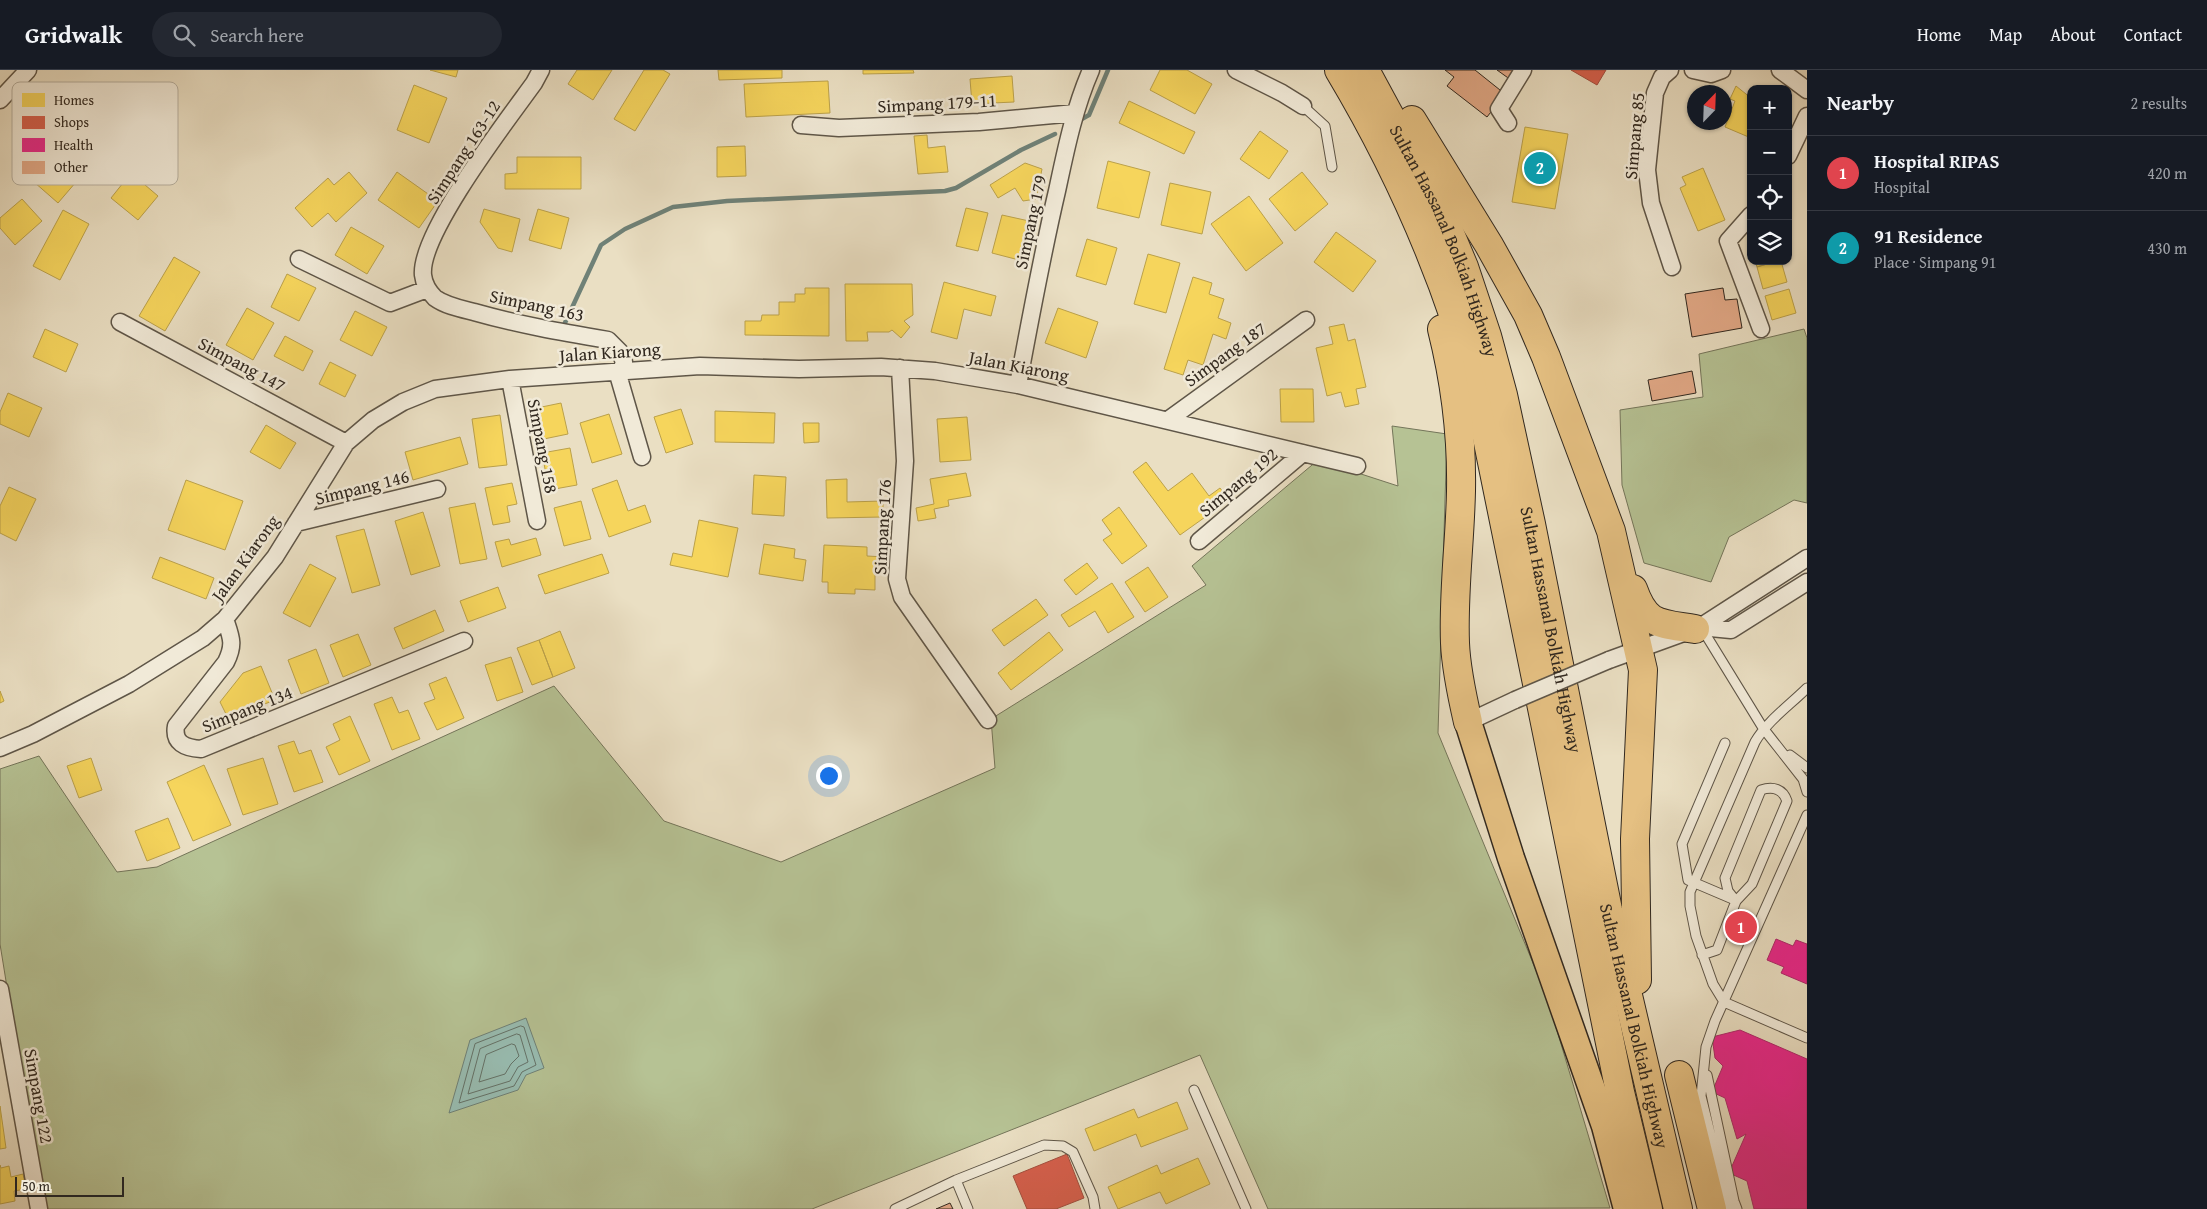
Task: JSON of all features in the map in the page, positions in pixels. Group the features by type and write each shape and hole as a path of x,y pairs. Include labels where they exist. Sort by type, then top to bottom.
{"highway":[{"name":"Sultan Hassanal Bolkiah Highway","path":"1339,70 1383,152 1430,250 1462,334 1479,398 1620,1092 1648,1209"},
{"name":"Sultan Hassanal Bolkiah Highway","path":"1366,70 1438,206 1464,267 1487,336 1503,395 1523,487 1608,910 1648,1088 1678,1209"},
{"path":"1380,70 1484,237 1528,315 1546,357 1640,608 1645,614 1663,623 1698,628"},
{"path":"1383,152 1432,292 1449,355 1459,430 1461,491 1456,566 1454,644 1468,722"},
{"path":"1611,531 1643,670 1635,830 1635,942 1640,1048"},
{"path":"1684,1074 1712,1209"}],"main road":[{"path":"1468,722 1512,858 1605,1126 1627,1209"}],"street":[{"path":"16,82 28,70"},
{"name":"Simpang 163-12","path":"427,289 423,274 426,258 441,222 464,180 534,83 541,70"},
{"name":"Simpang 179","path":"1018,385 1046,237 1075,113 1091,70"},
{"path":"1236,70 1274,88 1303,106"},
{"path":"1508,123 1499,109 1523,70"},
{"name":"Simpang 85","path":"1670,70 1662,77 1655,93 1648,170 1651,203 1672,267"},
{"path":"1693,70 1711,74 1722,70"},
{"path":"1780,70 1807,90"},
{"path":"0,99 12,87"},
{"name":"Simpang 179-11","path":"801,125 838,128 979,122 1075,113"},
{"path":"1792,148 1807,116"},
{"path":"1747,220 1728,241 1761,328"},
{"path":"299,259 390,303 427,289"},
{"name":"Simpang 163","path":"427,289 436,298 450,306 525,327 608,340 620,352 624,362 619,378 642,457"},
{"name":"Simpang 187","path":"1168,420 1306,320"},
{"name":"Simpang 147","path":"120,322 346,443"},
{"name":"Jalan Kiarong","path":"0,748 33,734 160,666 203,638 225,619 274,557 346,443 381,415 403,402 434,390 510,380 622,370 700,366 799,370 900,368 935,371 1018,385 1357,466"},
{"name":"Simpang 176","path":"900,368 905,461 897,579 902,597 988,720"},
{"name":"Simpang 158","path":"510,380 537,521"},
{"name":"Simpang 192","path":"1199,541 1303,453"},
{"name":"Simpang 146","path":"296,523 437,489"},
{"path":"1468,722 1609,660 1698,628 1807,558"},
{"path":"1698,628 1731,630 1807,582"},
{"name":"Simpang 134","path":"225,619 232,639 232,650 218,673 176,726 175,734 179,742 188,749 201,749 464,641"},
{"name":"Simpang 122","path":"0,989 39,1209"}],"lane":[{"path":"1303,106 1325,126 1332,166"},
{"path":"1698,628 1763,728 1780,747 1803,779 1807,792"},
{"path":"1807,688 1779,716 1763,728 1754,742 1690,892 1690,906 1696,936 1713,984 1724,1002 1807,1038"},
{"path":"1725,743 1682,844 1688,880 1736,901"},
{"path":"1780,747 1807,768"},
{"path":"1702,955 1716,950 1736,901 1752,884 1787,801 1784,794 1778,789 1768,788 1761,790 1724,878 1728,891 1736,901"},
{"path":"1729,1209 1701,1096 1705,1057 1715,1021 1807,815"},
{"path":"1705,1057 1708,1086 1737,1209"},
{"path":"1194,1090 1246,1209"},
{"path":"895,1209 956,1180 1044,1145 1063,1146 1073,1152 1093,1197 1096,1209"},
{"path":"956,1180 968,1209"}],"green space":[{"path":"1804,329 1807,338 1807,503 1794,500 1729,537 1711,582 1644,563 1622,485 1620,410 1703,397 1699,354"},
{"path":"1392,426 1447,434 1438,733 1547,997 1610,1208 1268,1209 1200,1055 812,1209 43,1209 0,944 0,769 39,756 117,872 157,867 554,686 664,821 781,862 995,768 991,719 1206,585 1192,566 1318,460 1398,486"}],"water":[{"path":"526,1018 544,1068 526,1075 518,1090 449,1113 470,1040"}],"building: Homes":[{"path":"430,70 458,70 456,77"},
{"path":"577,70 612,70 593,100 568,84"},
{"path":"644,70 663,70 670,74 635,131 614,119"},
{"path":"718,70 782,70 782,78 719,80"},
{"path":"863,70 913,70 914,73 863,74"},
{"path":"1160,70 1187,70 1212,84 1195,114 1150,90"},
{"path":"1012,76 1014,102 972,104 970,79"},
{"path":"828,81 830,113 746,117 744,84"},
{"path":"414,85 447,98 429,143 397,130"},
{"path":"1736,86 1747,95 1747,136 1732,130 1732,109 1735,101 1732,100"},
{"path":"1129,101 1195,132 1184,154 1119,123"},
{"path":"1525,127 1568,134 1555,209 1512,202"},
{"path":"1260,131 1288,151 1269,179 1240,159"},
{"path":"927,135 928,148 945,146 948,172 918,174 914,136"},
{"path":"745,146 746,176 717,177 717,147"},
{"path":"517,157 581,157 581,189 505,189 505,174 517,173"},
{"path":"1108,161 1150,172 1139,218 1097,208"},
{"path":"1025,163 1042,169 1036,199 1023,201 1015,188 998,198 990,185"},
{"path":"1703,168 1725,220 1698,231 1680,188 1686,185 1682,177"},
{"path":"349,172 367,193 336,222 328,213 312,227 295,208 328,178 334,185"},
{"path":"397,172 438,201 419,228 378,200"},
{"path":"1302,172 1328,204 1295,231 1269,199"},
{"path":"1170,183 1211,192 1202,234 1161,225"},
{"path":"37,185 73,185 58,203"},
{"path":"121,185 145,185 158,196 138,220 111,198"},
{"path":"1249,196 1283,243 1246,271 1211,224"},
{"path":"22,199 42,221 15,245 0,228 0,218"},
{"path":"966,208 988,213 978,251 956,246"},
{"path":"484,209 520,219 512,252 498,248 480,222"},
{"path":"538,209 569,218 561,249 529,240"},
{"path":"63,210 89,224 60,280 33,266"},
{"path":"1002,215 1029,221 1019,260 992,253"},
{"path":"351,227 384,246 367,274 335,255"},
{"path":"1336,232 1376,261 1353,292 1314,262"},
{"path":"1087,239 1117,248 1106,285 1076,276"},
{"path":"1148,254 1180,263 1166,313 1134,304"},
{"path":"174,257 200,272 165,331 139,316"},
{"path":"1782,265 1787,282 1763,289 1757,267"},
{"path":"287,274 316,288 299,321 271,307"},
{"path":"1193,277 1212,283 1209,294 1224,299 1218,318 1231,323 1226,339 1213,334 1203,365 1188,360 1183,375 1164,369"},
{"path":"944,282 996,296 991,316 964,309 957,339 931,332"},
{"path":"845,284 912,284 913,315 904,321 910,327 901,338 892,330 889,332 867,332 868,341 846,341"},
{"path":"805,288 829,288 829,336 745,335 745,321 761,321 762,315 779,315 779,302 795,302 795,294 805,294"},
{"path":"1789,289 1796,313 1772,320 1765,296"},
{"path":"247,308 274,323 253,360 226,345"},
{"path":"1058,308 1098,322 1086,358 1045,343"},
{"path":"355,311 387,327 372,356 340,340"},
{"path":"1344,324 1348,341 1355,339 1366,387 1356,389 1359,404 1345,407 1341,392 1327,396 1316,348 1333,344 1329,327"},
{"path":"45,329 78,344 66,372 33,357"},
{"path":"285,336 313,351 303,371 274,356"},
{"path":"330,362 356,375 345,397 319,384"},
{"path":"1280,389 1313,389 1314,422 1281,422"},
{"path":"8,393 42,408 29,437 0,424 0,412"},
{"path":"561,403 568,434 539,440 532,409"},
{"path":"681,409 693,444 666,453 654,417"},
{"path":"715,411 775,413 774,443 715,442"},
{"path":"609,414 622,454 592,463 580,423"},
{"path":"500,415 507,465 479,468 472,419"},
{"path":"967,417 971,460 940,462 937,419"},
{"path":"803,423 819,423 819,442 804,443"},
{"path":"266,425 296,443 280,469 250,452"},
{"path":"460,437 468,464 413,480 405,452"},
{"path":"570,448 577,485 549,490 542,453"},
{"path":"1146,462 1168,491 1192,473 1209,496 1220,488 1229,500 1180,535 1133,472"},
{"path":"966,473 971,496 948,500 949,506 934,509 936,518 918,521 916,508 934,504 930,479"},
{"path":"754,475 786,477 784,516 752,514"},
{"path":"847,479 847,502 883,501 883,517 827,518 826,480"},
{"path":"186,480 243,501 225,550 168,530"},
{"path":"617,480 628,511 645,505 651,522 609,537 592,489"},
{"path":"512,483 517,504 507,506 510,522 493,525 485,488"},
{"path":"9,487 36,499 16,541 0,533 0,506"},
{"path":"581,501 591,539 564,546 554,508"},
{"path":"475,503 487,559 460,564 449,508"},
{"path":"1119,507 1147,546 1122,564 1103,540 1112,534 1102,520"},
{"path":"423,512 440,566 411,575 395,521"},
{"path":"699,520 738,528 728,577 670,565 673,553 692,557"},
{"path":"364,529 380,585 352,593 336,536"},
{"path":"536,538 541,555 502,567 495,542 509,539 511,545"},
{"path":"764,544 795,549 794,558 806,560 803,581 759,574"},
{"path":"824,545 867,547 867,556 885,557 885,571 875,571 875,590 855,589 855,594 828,593 828,582 822,582"},
{"path":"602,554 609,573 545,594 538,575"},
{"path":"160,557 214,578 206,599 152,578"},
{"path":"1087,563 1098,578 1076,595 1064,580"},
{"path":"310,564 336,578 310,627 283,613"},
{"path":"1148,567 1168,597 1145,612 1125,582"},
{"path":"1112,583 1134,617 1108,633 1095,611 1069,627 1061,615"},
{"path":"498,587 506,608 468,622 460,601"},
{"path":"1036,599 1048,615 1004,646 992,630"},
{"path":"435,610 444,631 403,649 394,628"},
{"path":"560,631 575,668 553,677 539,640"},
{"path":"1049,632 1063,650 1011,690 998,673"},
{"path":"358,634 371,665 343,677 330,645"},
{"path":"539,640 553,677 532,685 517,648"},
{"path":"316,649 329,683 301,694 288,660"},
{"path":"511,657 523,692 497,701 485,665"},
{"path":"261,666 275,700 228,718 220,702 243,673"},
{"path":"446,677 464,718 437,730 424,703 435,699 429,684"},
{"path":"0,691 4,701 0,703"},
{"path":"392,697 399,713 408,710 420,739 392,750 374,704"},
{"path":"350,716 370,761 339,775 326,747 340,740 333,724"},
{"path":"294,741 299,754 311,750 323,782 294,792 278,746"},
{"path":"91,758 102,790 79,798 67,766"},
{"path":"263,758 278,804 243,815 227,769"},
{"path":"204,765 231,825 193,841 167,782"},
{"path":"168,818 180,848 147,861 135,831"},
{"path":"1177,1102 1188,1129 1141,1147 1136,1134 1094,1151 1085,1129 1134,1109 1138,1118"},
{"path":"0,1106 6,1148 0,1149"},
{"path":"1198,1158 1210,1184 1166,1204 1160,1192 1118,1209 1108,1187 1157,1165 1161,1174"},
{"path":"0,1165 1,1168 9,1166 11,1177 23,1174 26,1189 14,1191 15,1201 0,1204"}],"building: Shops":[{"path":"1571,70 1606,70 1597,85"},
{"path":"1067,1154 1084,1198 1056,1209 1027,1209 1013,1176"}],"building: Health":[{"path":"1776,939 1793,946 1796,940 1807,944 1807,984 1781,973 1784,967 1767,960"},
{"path":"1740,1030 1807,1059 1807,1209 1754,1209 1747,1181 1729,1173 1746,1134 1737,1139 1725,1098 1712,1092 1723,1066 1715,1058 1712,1037"}],"building: Other":[{"path":"1445,70 1475,70 1505,94 1487,117 1447,86 1454,77"},
{"path":"1497,70 1518,70 1511,80"},
{"path":"1723,288 1725,300 1737,299 1742,328 1692,337 1685,294"},
{"path":"1692,371 1696,393 1652,401 1648,380"},
{"path":"950,1203 953,1209 936,1209"}],"waterway":[{"path":"1080,120 1089,115 1108,70"},
{"path":"564,325 601,245 625,229 673,207 727,201 945,191 956,188 1021,150 1055,134"}],"place":[{"name":"91 Residence","path":"1540,168"},
{"name":"Hospital RIPAS","path":"1741,927"}]}
